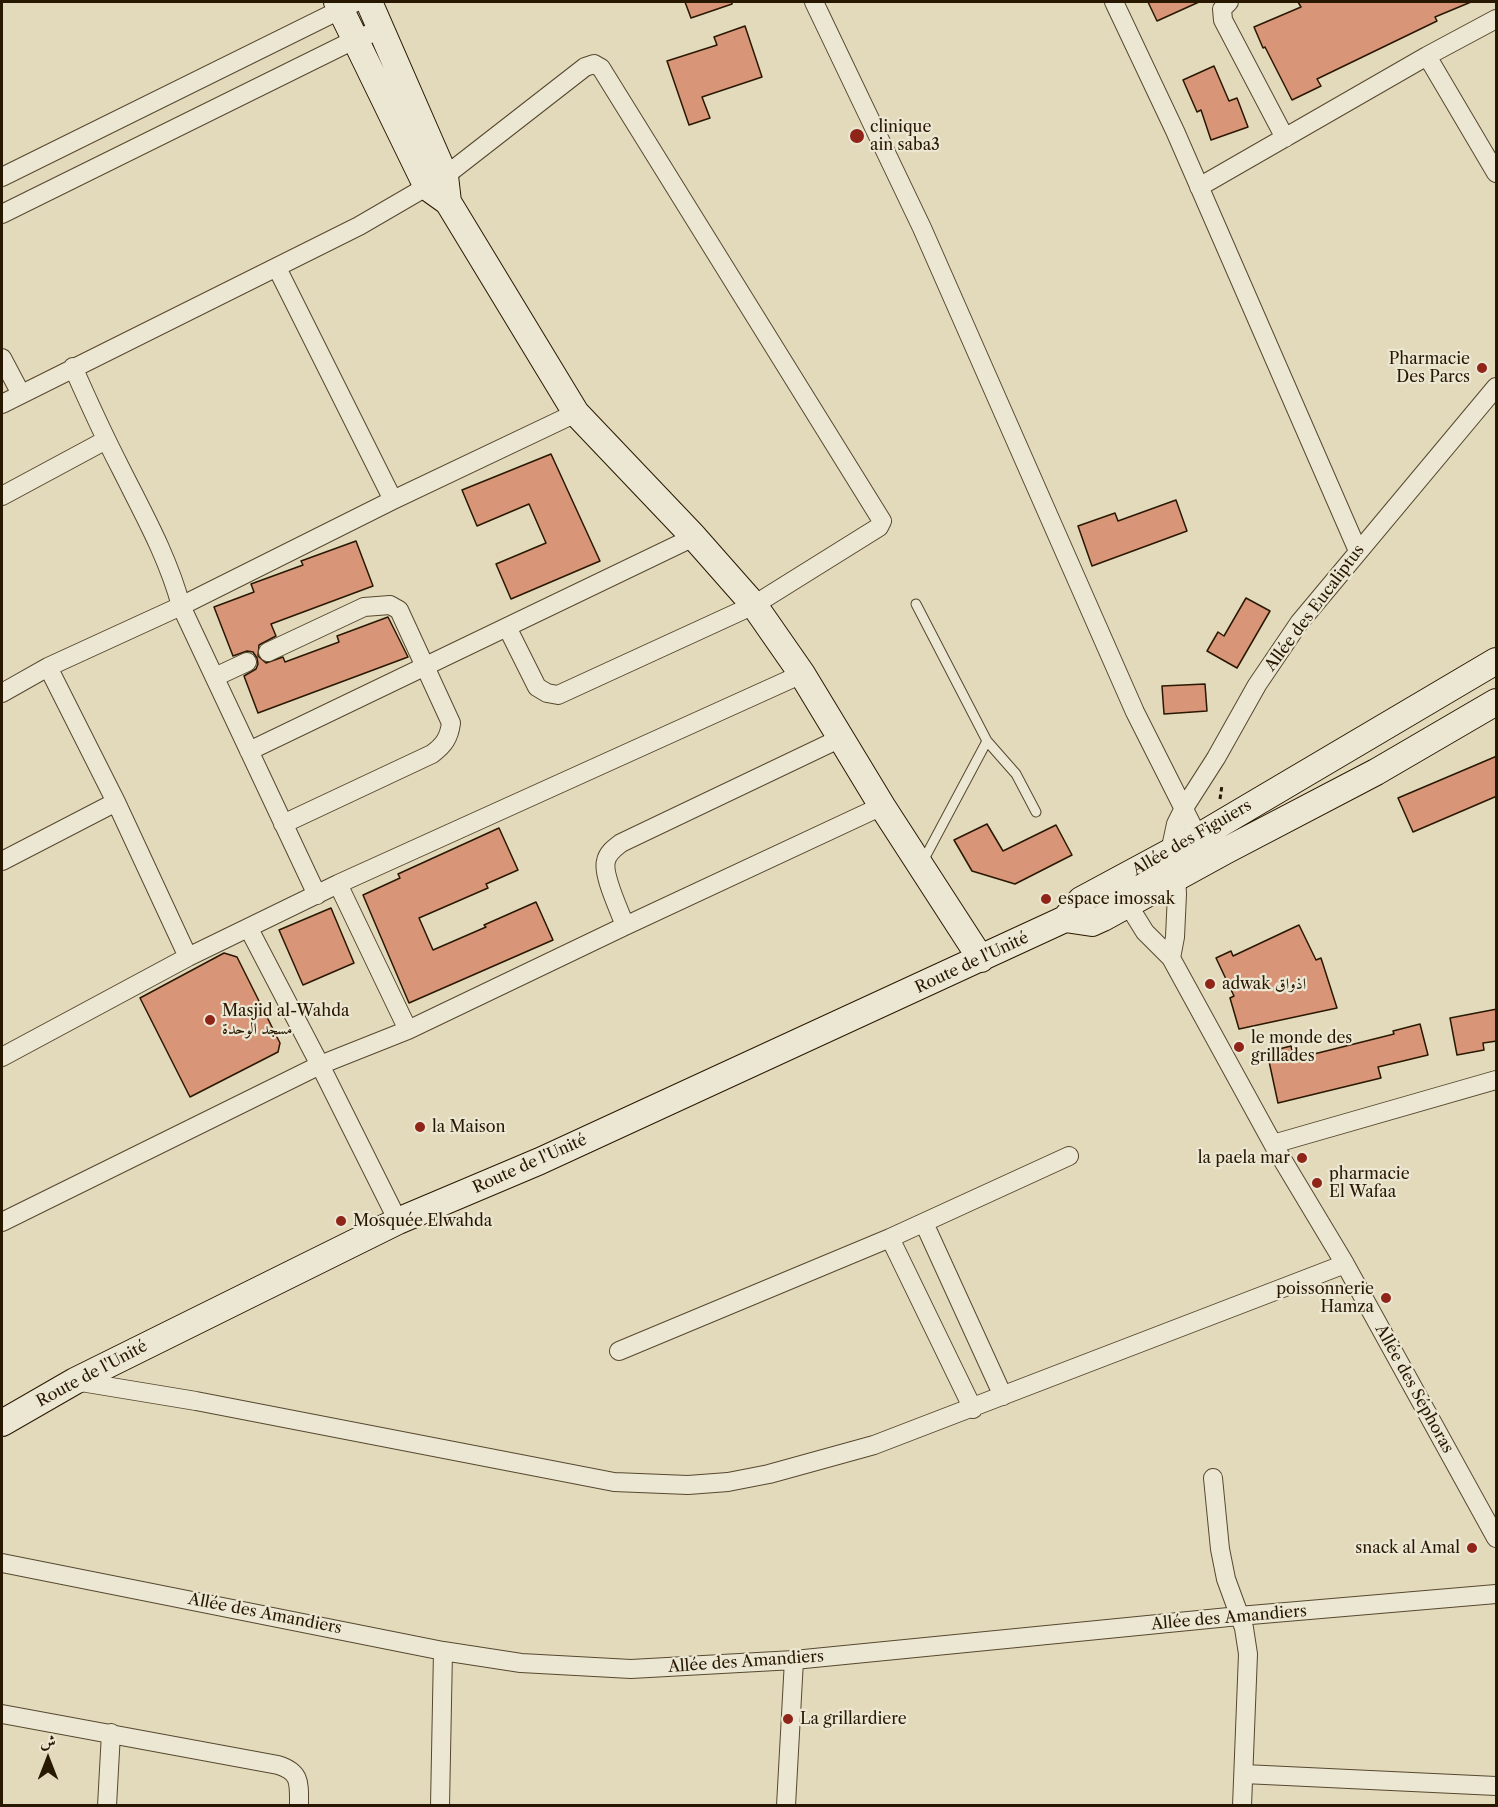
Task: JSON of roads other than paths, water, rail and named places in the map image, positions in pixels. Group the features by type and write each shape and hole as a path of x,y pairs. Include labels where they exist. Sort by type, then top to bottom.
{"street":[{"path":"369,2 382,29 436,181"},
{"path":"814,2 922,228 1135,712 1198,837"},
{"path":"1114,2 1199,187 1358,551"},
{"path":"1229,2 1222,9 1223,20 1285,138"},
{"path":"2,177 344,4 354,40 505,299 576,413 694,537 754,605 802,674 882,806 981,959"},
{"path":"1199,187 1427,56 1497,19"},
{"path":"2,214 354,40 382,29"},
{"path":"1427,56 1497,173"},
{"path":"2,404 359,226 436,181 585,67 594,64 601,68 882,521 879,527 754,605 558,695 547,693 537,687 507,627"},
{"path":"277,268 393,500"},
{"path":"2,358 21,394"},
{"path":"73,367 106,440 163,552 174,579 181,606 317,895"},
{"name":"Allée des Eucaliptus","path":"1170,852 1176,824 1184,808 1216,758 1257,685 1299,623 1497,387"},
{"path":"2,693 48,667 181,606 393,500 576,413"},
{"path":"2,496 106,440"},
{"path":"249,751 694,537"},
{"path":"268,652 364,607 378,604 390,605 399,610 451,723 449,737 443,746 432,754 283,824"},
{"name":"Allée des Figuiers","path":"1065,919 1081,900 1198,837 1497,661"},
{"path":"215,677 247,662"},
{"path":"48,667 116,802 188,957"},
{"path":"2,1057 188,957 338,884 802,674"},
{"name":"Allée des Figuiers","path":"1065,919 1092,923 1376,772 1497,702"},
{"path":"625,926 606,871 605,861 610,851 621,843 841,738"},
{"path":"2,861 116,802"},
{"path":"2,1222 320,1065 408,1030 882,806"},
{"path":"1170,852 1176,877 1175,937 1171,958"},
{"name":"Allée des Séphoras","path":"1115,882 1145,932 1171,958 1273,1144 1345,1264 1497,1538"},
{"path":"338,884 408,1030"},
{"name":"Route de l'Unité","path":"2,1423 75,1381 398,1221 551,1156 1065,919"},
{"path":"249,929 398,1221"},
{"path":"1273,1144 1497,1080"},
{"path":"619,1351 890,1238 1069,1156"},
{"path":"924,1223 1002,1396"},
{"path":"890,1238 973,1409"},
{"path":"75,1381 196,1401 614,1482 688,1485 728,1482 769,1474 874,1445 973,1409 1345,1264"},
{"path":"1213,1478 1226,1579 1244,1628 1248,1654 1242,1806"},
{"name":"Allée des Amandiers","path":"2,1563 443,1650 521,1663 631,1669 794,1660 1239,1616 1497,1594"},
{"path":"440,1806 443,1650"},
{"path":"786,1806 794,1660"},
{"path":"2,1714 291,1769 299,1787 299,1806"},
{"path":"107,1806 111,1734"},
{"path":"1244,1774 1497,1786"}],"lane":[{"path":"916,603 987,741 1016,774 1036,812"},
{"path":"921,866 987,741"}],"place":[{"name":"clinique ain saba3","path":"857,136"},
{"name":"Pharmacie Des Parcs","path":"1482,368"},
{"name":"espace imossak","path":"1046,899"},
{"name":"adwak اذواق","path":"1210,984"},
{"name":"Masjid al-Wahda مسجد الوحدة","path":"210,1020"},
{"name":"le monde des grillades","path":"1239,1047"},
{"name":"la Maison","path":"420,1127"},
{"name":"la paela mar","path":"1302,1158"},
{"name":"pharmacie El Wafaa","path":"1317,1183"},
{"name":"Mosquée Elwahda","path":"341,1221"},
{"name":"poissonnerie Hamza","path":"1386,1298"},
{"name":"snack al Amal","path":"1472,1548"},
{"name":"La grillardiere","path":"788,1719"}]}
